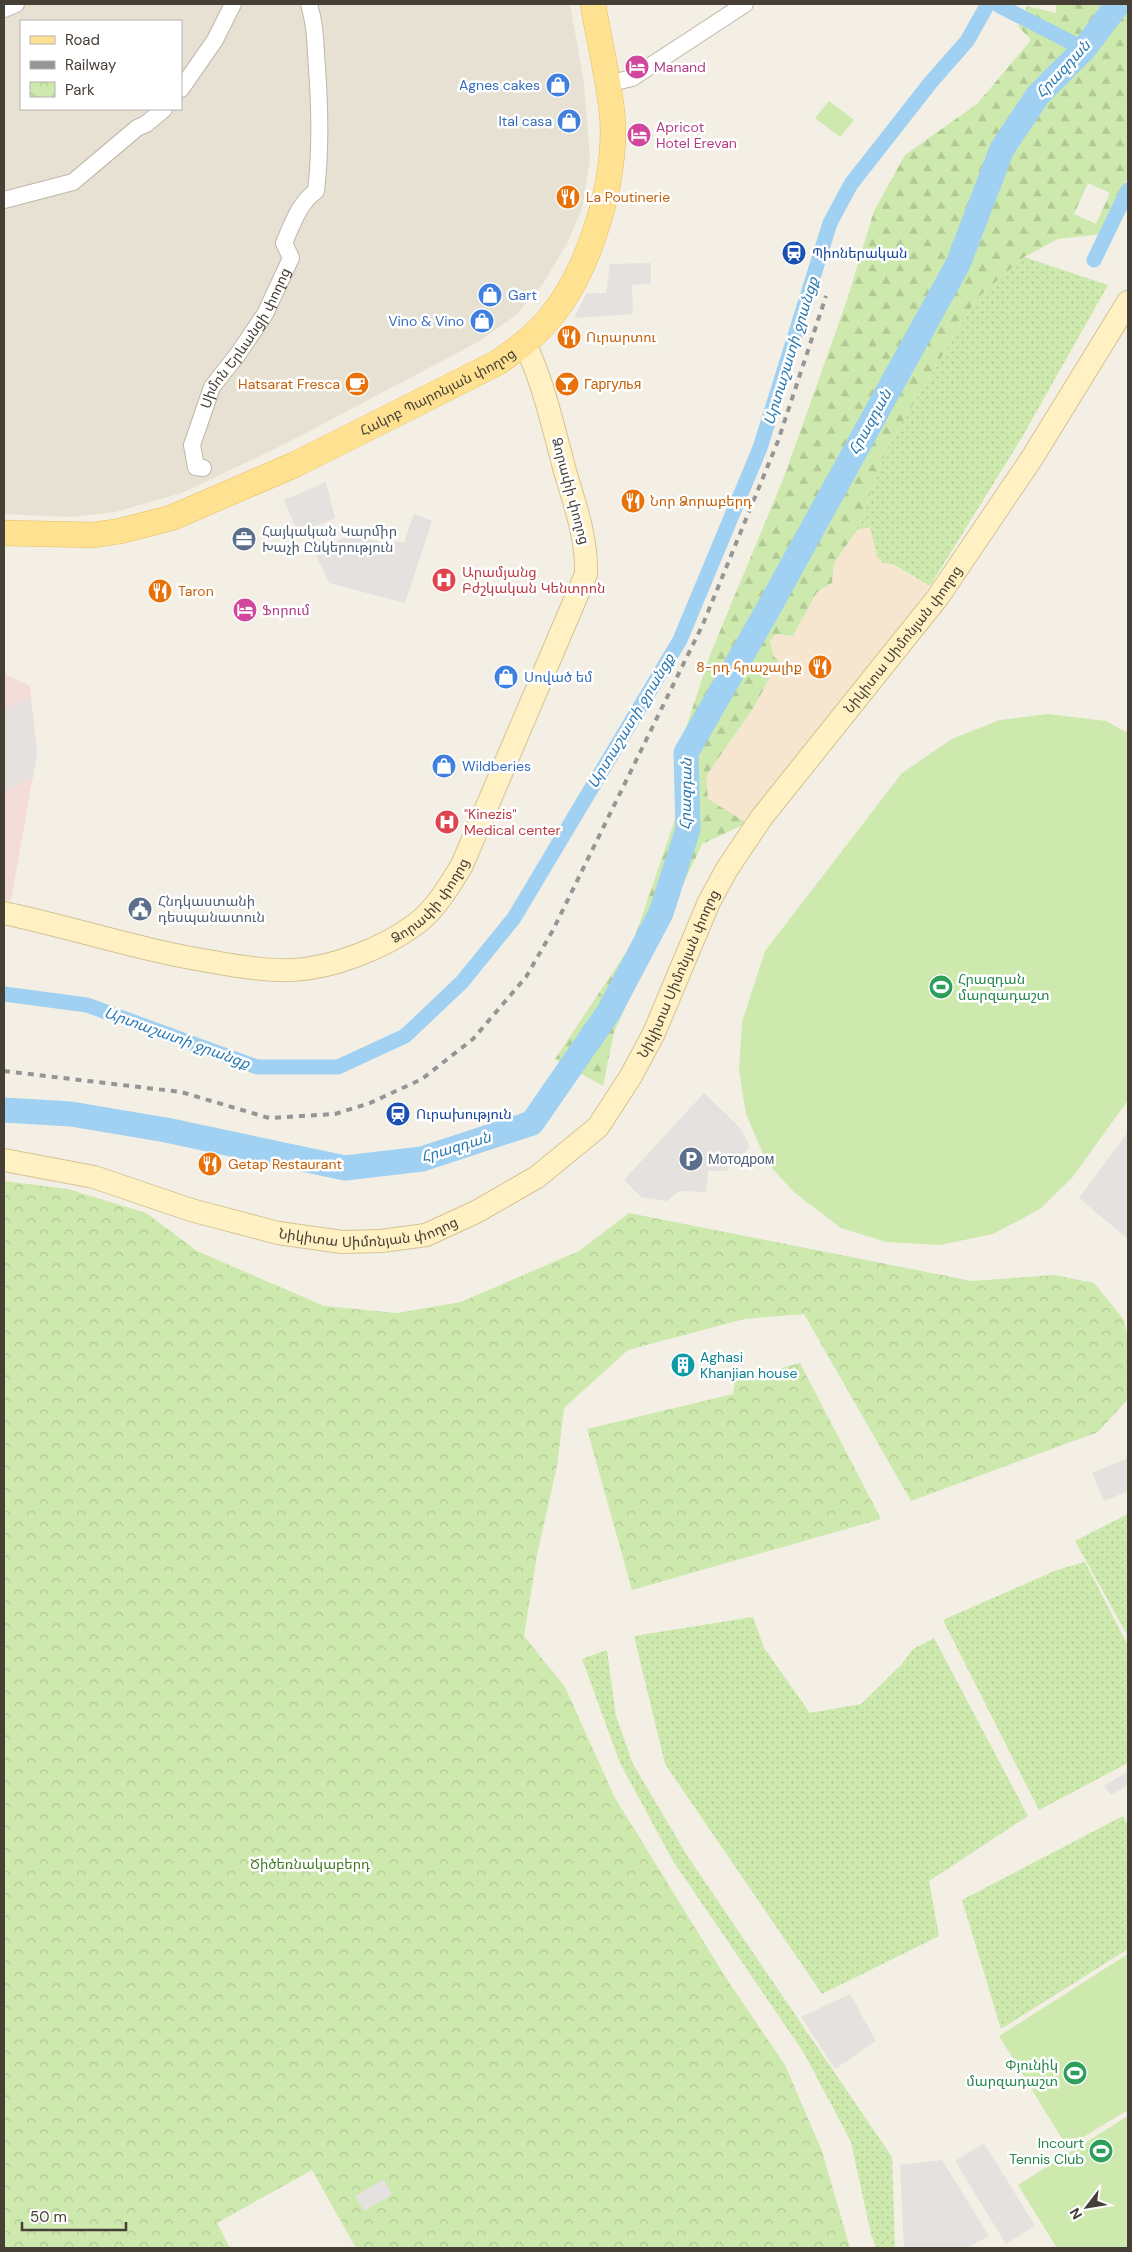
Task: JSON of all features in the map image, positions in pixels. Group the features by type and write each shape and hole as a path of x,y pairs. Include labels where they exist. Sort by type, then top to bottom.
{"main road":[{"name":"Հակոբ Պարոնյան փողոց","path":"4,526 60,526 109,520 146,513 212,489 460,367 485,352 515,330 537,310 566,270 585,229 596,190 600,166 599,108 580,4"},
{"name":"Հակոբ Պարոնյան փողոց","path":"4,533 93,535 120,531 171,518 294,465 497,363 525,344 549,318 570,286 598,223 611,160 612,114 592,4"}],"street":[{"path":"4,9 16,4"},
{"path":"182,88 215,40 233,4"},
{"name":"Սիմոն Երևանցի փողոց","path":"203,468 196,467 192,445 212,387 238,354 277,291 291,258 284,243 295,217 316,191 321,110 316,28 309,4"},
{"path":"608,84 632,78 745,4"},
{"path":"4,200 73,182 137,128 146,124 163,110"},
{"name":"Նիկիտա Սիմոնյան փողոց","path":"4,1160 94,1177 191,1210 278,1233 342,1242 381,1241 426,1235 476,1212 536,1177 598,1126 631,1076 654,1033 709,902 727,869 762,817 874,680 938,597 1032,458 1128,302"},
{"name":"Ձորափի փողոց","path":"8,914 179,957 247,968 294,970 346,959 379,947 417,924 447,890 462,865 586,574 587,550 539,374 525,344"}],"shaded area":[{"path":"4,4 570,4 584,84 590,159 582,209 567,243 543,284 516,315 478,342 283,445 182,493 115,512 72,517 4,514"},
{"path":"651,263 651,283 632,285 633,314 574,318 587,293 606,293 610,264"},
{"path":"326,482 335,518 298,533 284,500"},
{"path":"414,514 432,521 405,603 329,583 315,553 344,538 364,538 393,546 395,541 404,543"},
{"name":"8-րդ հրաշալիք","path":"870,526 877,556 930,586 747,823 707,799 706,776 754,707 779,660 774,657 770,642 775,634 793,636 817,592 832,583 834,563 857,530"},
{"path":"4,674 30,686 37,753 11,901 4,900"},
{"path":"30,698 37,753 33,777 4,791 4,710"},
{"name":"Мотодром","path":"704,1093 741,1129 750,1147 726,1171 708,1171 706,1192 679,1191 667,1201 641,1197 624,1180"},
{"path":"1128,1132 1128,1239 1079,1198"},
{"path":"1128,1458 1128,1491 1104,1501 1092,1473"},
{"path":"1128,1771 1128,1785 1111,1795 1104,1786"},
{"path":"850,1994 876,2041 835,2069 801,2017"},
{"path":"984,2143 1035,2226 1006,2244 955,2161"},
{"path":"942,2160 989,2236 967,2248 904,2248 900,2165"},
{"path":"384,2179 392,2195 364,2211 355,2196"}],"green space":[{"path":"1056,4 1128,4 1128,176 1101,234 1058,239 1024,257 977,298 888,446 857,530 834,563 832,583 817,592 793,636 776,634 770,641 774,657 779,660 754,707 706,776 708,799 747,823 702,844 614,1032 603,1086 555,1059 633,942 676,817 681,743 710,655 784,477 846,303 874,211 905,155 977,104 1031,40 1018,26 1027,6 1056,13","holes":["1088,183 1110,193 1096,224 1074,214"]},
{"path":"829,101 854,120 840,137 815,118"},
{"path":"1024,257 1108,285 1021,439 930,586 893,564 883,563 877,556 870,527 857,530 888,446 977,298"},
{"name":"Հրազդան մարզադաշտ","path":"1048,714 1106,721 1128,733 1128,1100 1072,1178 1040,1209 993,1234 940,1245 886,1242 841,1228 795,1193 767,1163 746,1114 739,1070 742,1022 765,951 902,773 952,739 1000,720"},
{"name":"Ծիծեռնակաբերդ","path":"4,1181 68,1189 146,1213 197,1251 324,1306 397,1313 461,1302 579,1251 629,1213 972,1281 1054,1275 1094,1283 1124,1320 1128,1341 1128,1399 1098,1432 911,1501 804,1314 744,1319 628,1350 564,1408 557,1466 537,1555 524,1636 565,1687 615,1798 726,1978 785,2065 822,2151 850,2248 356,2248 312,2170 217,2223 230,2248 4,2248"},
{"path":"800,1363 881,1519 632,1590 587,1429 733,1394 735,1381"},
{"path":"1128,1514 1128,1636 1075,1541"},
{"path":"1085,1562 1128,1646 1128,1763 1039,1810 943,1620 1057,1570"},
{"path":"753,1617 764,1648 810,1713 861,1704 902,1664 913,1649 934,1638 1028,1816 929,1881 939,1936 822,1994 665,1764 634,1636"},
{"path":"607,1650 616,1716 633,1764 688,1857 892,2157 895,2248 876,2248 871,2234 851,2142 804,2053 673,1861 620,1763 582,1659"},
{"path":"1123,1816 1128,1825 1128,1949 1001,2029 962,1900"},
{"name":"Փյունիկ մարզադաշտ","path":"1128,1954 1128,2110 1067,2147 999,2036"},
{"name":"Incourt Tennis Club","path":"1128,2116 1128,2248 1057,2248 1018,2185"}],"waterway":[{"name":"Արտաշատի ջրանցք","path":"4,994 87,1005 257,1067 338,1067 405,1036 462,982 514,918 680,640 760,448 830,223 851,184 931,82 967,41 988,4"},
{"path":"1000,4 1000,6 1084,49"},
{"name":"Հրազդան","path":"4,1110 71,1114 166,1130 345,1168 422,1159 532,1123 608,1013 661,913 688,829 686,753 766,613 958,264 1002,149 1038,95 1084,49 1118,4"},
{"path":"1094,260 1128,190"}],"railway":[{"path":"4,1071 181,1092 269,1118 335,1114 370,1103 422,1079 473,1039 526,977 553,930 703,624 778,441 826,296"}],"place":[{"name":"Manand","path":"637,67"},
{"name":"Agnes cakes","path":"558,85"},
{"name":"Ital casa","path":"569,121"},
{"name":"Apricot Hotel Erevan","path":"639,135"},
{"name":"La Poutinerie","path":"568,197"},
{"name":"Պիոներական","path":"794,253"},
{"name":"Gart","path":"490,295"},
{"name":"Vino & Vino","path":"482,321"},
{"name":"Ուրարտու","path":"569,337"},
{"name":"Hatsarat Fresca","path":"357,384"},
{"name":"Гаргулья","path":"567,384"},
{"name":"Նոր Ձորաբերդ","path":"633,501"},
{"name":"Հայկական Կարմիր Խաչի Ընկերություն","path":"244,539"},
{"name":"Արամյանց Բժշկական Կենտրոն","path":"444,580"},
{"name":"Taron","path":"160,591"},
{"name":"Ֆորում","path":"245,610"},
{"name":"8-րդ հրաշալիք","path":"820,667"},
{"name":"Սոված եմ","path":"506,677"},
{"name":"Wildberies","path":"444,766"},
{"name":"\"Kinezis\" Medical center","path":"447,822"},
{"name":"Հնդկաստանի դեսպանատուն","path":"140,909"},
{"name":"Հրազդան մարզադաշտ","path":"941,987"},
{"name":"Ուրախություն","path":"398,1114"},
{"name":"Мотодром","path":"691,1159"},
{"name":"Getap Restaurant","path":"210,1164"},
{"name":"Aghasi Khanjian house","path":"683,1365"},
{"name":"Փյունիկ մարզադաշտ","path":"1075,2073"},
{"name":"Incourt Tennis Club","path":"1101,2151"}]}
